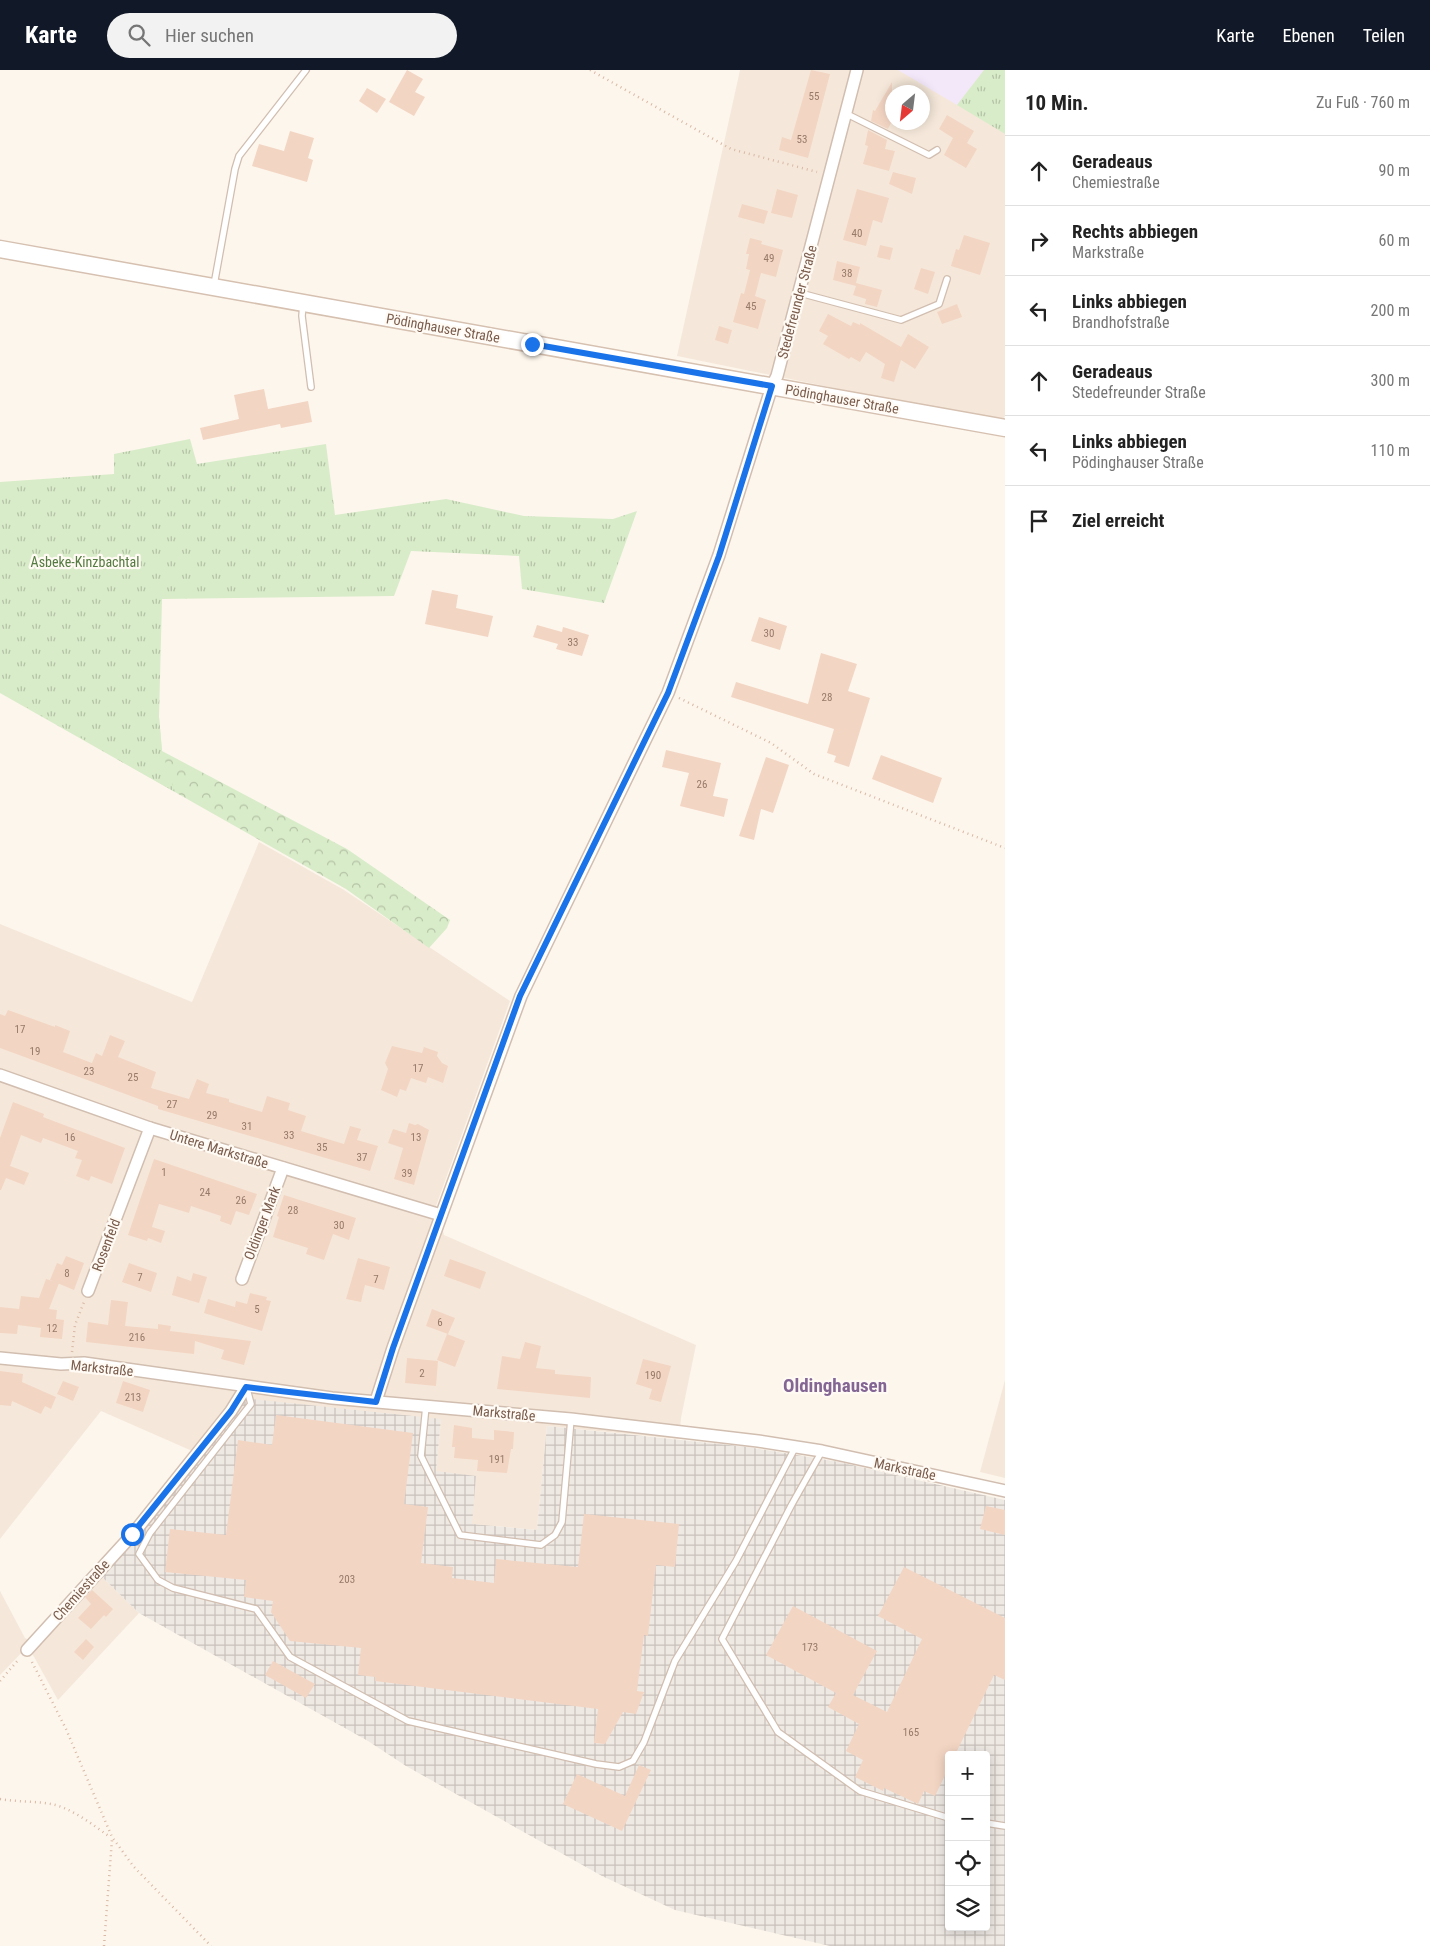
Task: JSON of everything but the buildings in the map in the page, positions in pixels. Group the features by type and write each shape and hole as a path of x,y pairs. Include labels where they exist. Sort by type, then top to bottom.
{"street":[{"name":"Stedefreunder Straße","path":"376,1402 393,1348 520,996 668,693 719,556 772,386 777,376 857,70"},
{"name":"Pödinghauser Straße","path":"0,249 1005,428"},
{"name":"Untere Markstraße","path":"0,1074 150,1128 442,1215"},
{"name":"Rosenfeld","path":"88,1291 150,1128"},
{"name":"Oldinger Mark","path":"242,1279 283,1168"},
{"name":"Markstraße","path":"0,1358 84,1364 246,1387 376,1402 571,1419 796,1446 1005,1491"},
{"name":"Chemiestraße","path":"27,1650 132,1534 231,1411 246,1387"}],"lane":[{"path":"214,287 239,156 306,70"},
{"path":"847,114 929,155 937,150"},
{"path":"800,293 901,320 939,304 947,279"},
{"path":"304,304 302,316 310,387"},
{"path":"246,1387 251,1404 150,1533 139,1554 158,1580 173,1588 256,1609 290,1657 408,1721 619,1767 633,1761 644,1742 675,1661 736,1561 796,1446"},
{"path":"426,1406 421,1456 460,1535 541,1545 555,1535 562,1522 571,1419"},
{"path":"822,1451 792,1504 722,1639 778,1732 860,1792 945,1817"},
{"path":"990,1824 1004,1825"}],"path":[{"path":"590,70 731,149 830,176"},
{"path":"668,693 771,743 814,774 1005,848"},
{"path":"70,1364 75,1325 88,1291"},
{"path":"0,1681 27,1650 66,1729 112,1838 134,1867 212,1946"},
{"path":"0,1798 19,1802 52,1804 76,1815 112,1838"},
{"path":"104,1946 112,1838"}],"shaded area":[{"path":"740,70 1005,70 1005,416 1001,422 677,356"},
{"path":"898,70 984,70 957,105 930,89 930,85 923,85"},
{"path":"259,842 344,890 510,1001 436,1206 444,1235 696,1345 681,1418 679,1439 547,1426 537,1530 472,1524 436,1471 441,1419 199,1454 101,1411 0,1539 0,924 192,1002"},
{"path":"1005,1380 1005,1478 980,1472"},
{"path":"252,1399 441,1419 436,1471 476,1476 472,1524 537,1530 547,1426 748,1447 839,1462 1005,1500 1005,1946 830,1946 675,1910 602,1876 406,1766 368,1741 139,1613 101,1576 239,1404"},
{"path":"101,1576 139,1613 58,1700 28,1646 0,1675 0,1591 25,1638 36,1644"}],"green space":[{"path":"984,70 1005,70 1005,134 957,105"},
{"name":"Asbeke-Kinzbachtal","path":"190,439 197,464 326,444 335,515 446,499 524,516 613,519 637,511 604,603 522,589 519,556 411,551 394,596 162,599 159,717 162,751 175,792 0,690 0,482 114,474 114,454"},
{"path":"0,642 159,717 162,751 347,849 450,920 447,928 429,948 346,889 0,693"}],"district":[{"name":"Oldinghausen","path":"835,1385"}],"route":[{"path":"132,1534 231,1411 246,1387 376,1402 393,1348 520,996 665,700 719,556 772,386 532,344"}]}
